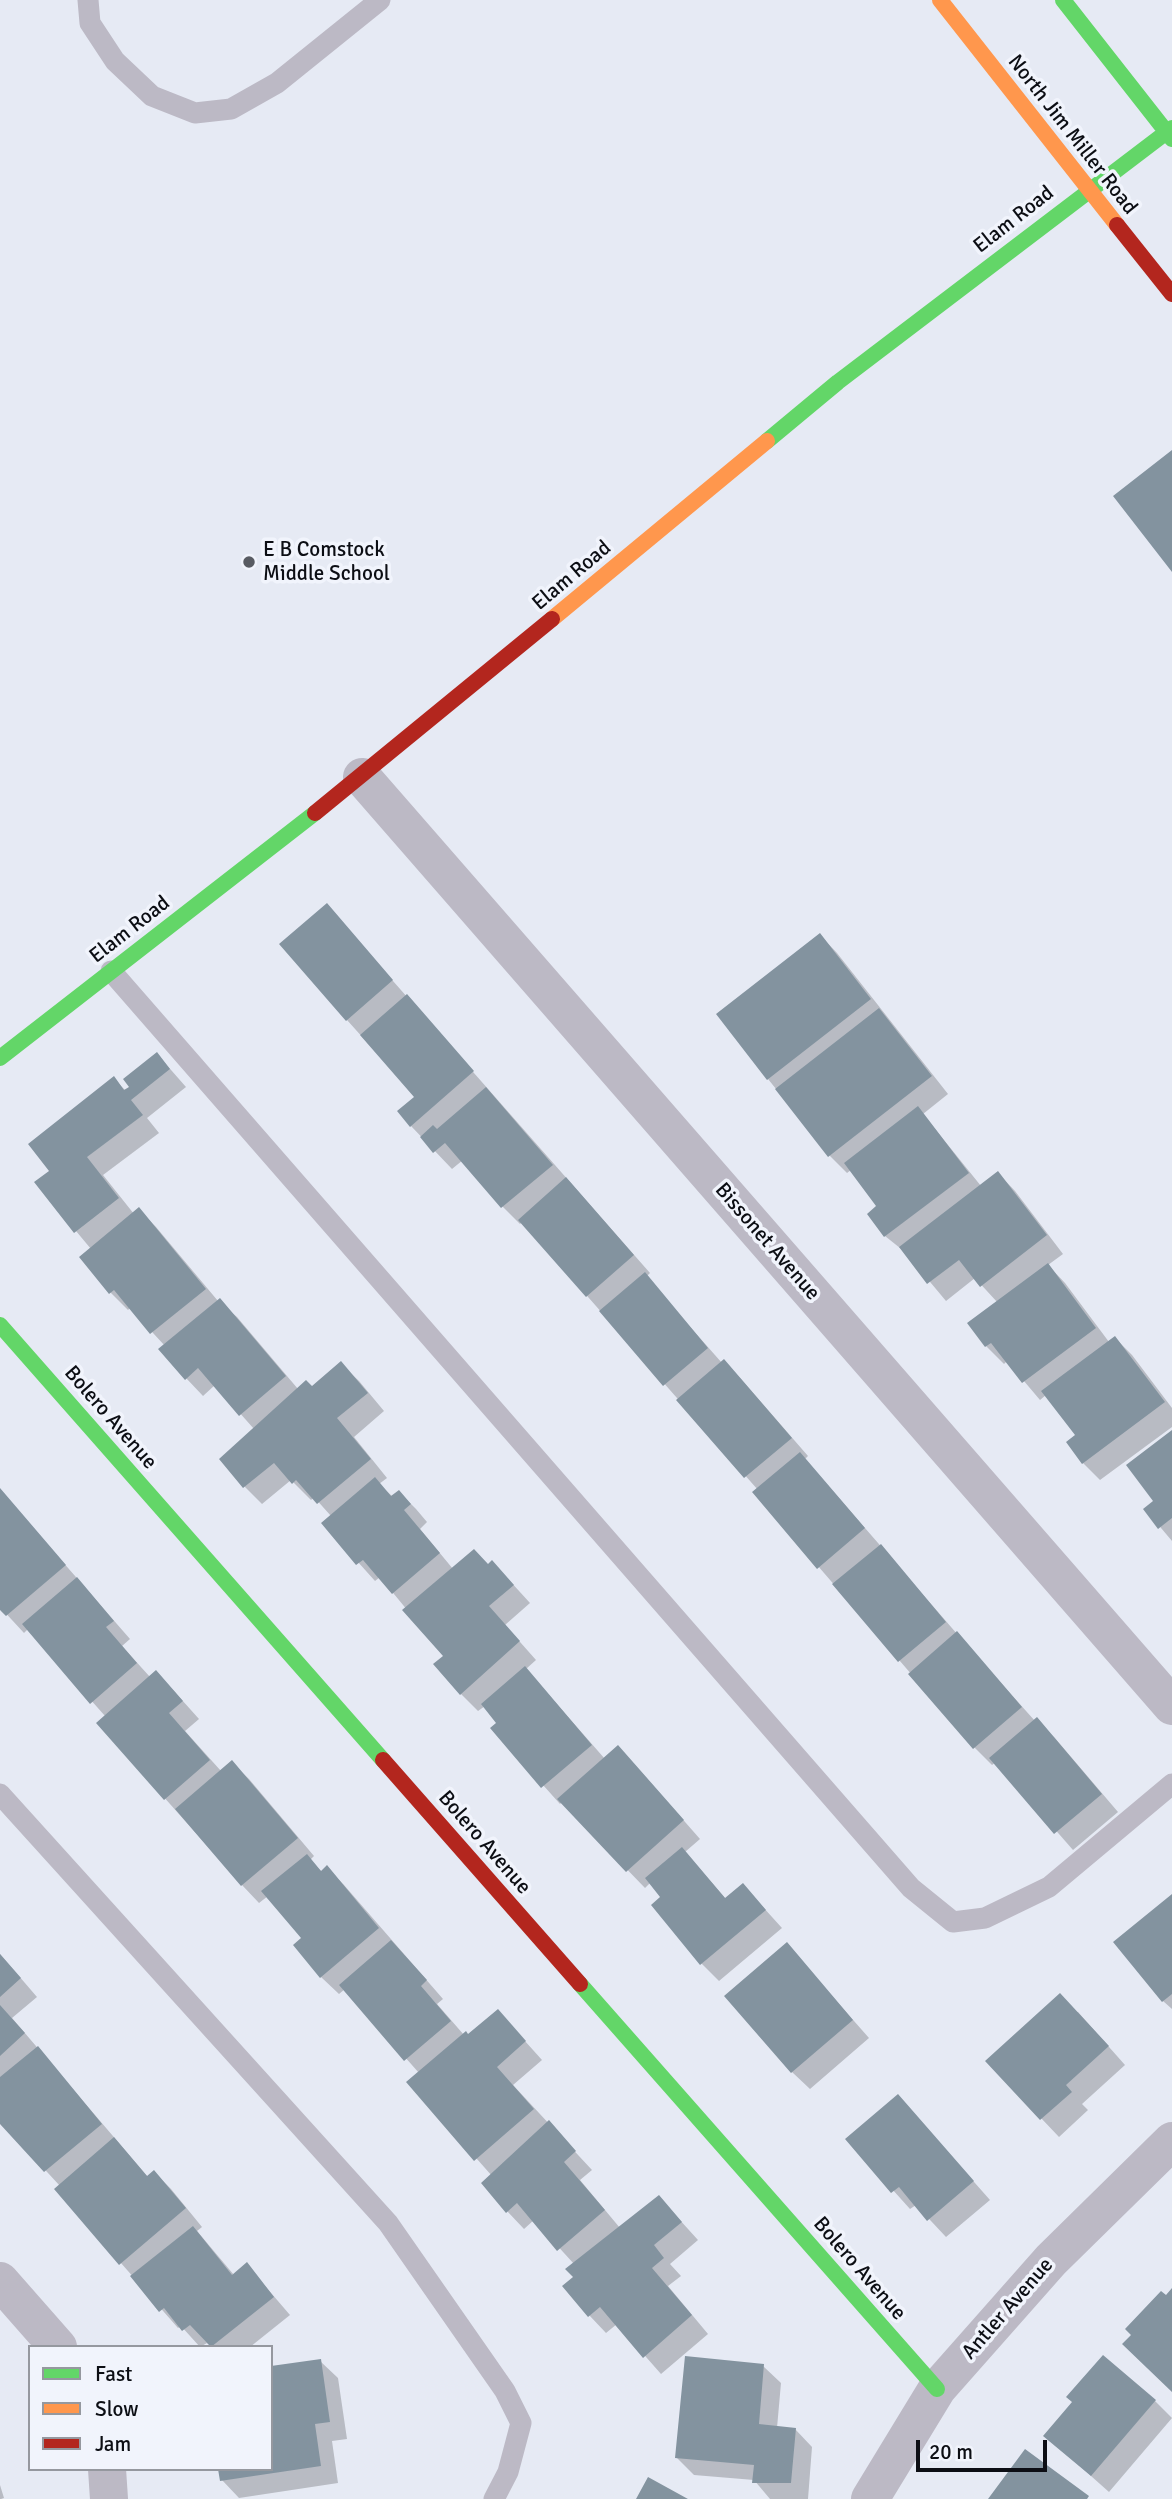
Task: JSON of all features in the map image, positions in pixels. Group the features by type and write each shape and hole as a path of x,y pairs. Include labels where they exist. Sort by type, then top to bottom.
{"street":[{"name":"North Jim Miller Road","path":"940,0 1172,294"},
{"path":"1063,0 1170,133"},
{"name":"Elam Road","path":"0,1058 362,777 838,382 1088,190 1170,133"},
{"name":"Bissonet Avenue","path":"362,777 1172,1706"},
{"name":"Bolero Avenue","path":"0,1325 937,2389"},
{"name":"Antler Avenue","path":"870,2499 937,2389 1051,2260 1172,2141"},
{"path":"0,2281 56,2345"},
{"path":"107,2471 109,2499"}],"lane":[{"path":"88,0 90,23 115,61 152,96 195,113 231,109 276,83 380,0"},
{"path":"111,971 911,1888 953,1922 985,1918 1049,1887 1172,1784"},
{"path":"0,1794 396,2234 505,2391 521,2423 508,2472 494,2499"}],"building":[{"path":"1172,450 1172,572 1113,496"},
{"path":"327,903 393,980 346,1021 279,944"},
{"path":"820,933 871,999 767,1080 716,1014"},
{"path":"407,994 474,1071 410,1127 397,1111 414,1097 360,1035"},
{"path":"879,1008 932,1076 828,1157 775,1089"},
{"path":"157,1052 170,1069 131,1100 143,1115 87,1157 119,1198 74,1233 34,1182 49,1171 28,1144 114,1076 124,1090 129,1087 123,1079"},
{"path":"486,1087 553,1165 501,1208 445,1143 433,1153 420,1137 433,1125 437,1129"},
{"path":"918,1106 969,1173 884,1237 867,1214 876,1206 844,1163"},
{"path":"998,1171 1047,1235 980,1287 959,1260 927,1284 899,1247"},
{"path":"566,1177 634,1255 586,1297 518,1220"},
{"path":"139,1207 206,1289 150,1334 114,1290 109,1294 79,1257"},
{"path":"1048,1263 1096,1328 1022,1383 991,1343 985,1347 967,1323"},
{"path":"645,1272 708,1348 663,1386 599,1311"},
{"path":"220,1298 286,1376 239,1416 198,1368 185,1380 158,1349"},
{"path":"1115,1336 1165,1402 1082,1464 1066,1442 1075,1435 1041,1391"},
{"path":"724,1359 792,1438 744,1478 676,1400"},
{"path":"341,1361 368,1393 337,1418 371,1459 317,1504 296,1480 292,1484 274,1463 243,1488 219,1459 306,1380 312,1386"},
{"path":"1172,1430 1172,1518 1158,1529 1143,1509 1153,1501 1126,1465"},
{"path":"800,1452 865,1528 817,1569 752,1492"},
{"path":"375,1477 391,1496 399,1490 411,1504 404,1510 440,1553 392,1594 363,1560 356,1565 321,1523"},
{"path":"0,1488 66,1565 6,1616 0,1610"},
{"path":"881,1544 946,1622 898,1662 832,1584"},
{"path":"474,1549 488,1564 492,1560 514,1585 489,1606 520,1641 460,1695 433,1664 443,1656 402,1610"},
{"path":"77,1577 114,1621 106,1627 137,1663 90,1704 22,1624"},
{"path":"957,1631 1022,1707 973,1749 908,1674"},
{"path":"525,1666 592,1745 541,1788 490,1728 496,1723 481,1704"},
{"path":"156,1670 183,1701 169,1713 210,1760 164,1800 96,1723"},
{"path":"1037,1717 1102,1794 1054,1834 989,1758"},
{"path":"618,1745 684,1820 626,1872 557,1799"},
{"path":"232,1760 298,1838 241,1886 175,1809"},
{"path":"682,1847 725,1898 743,1883 766,1910 700,1965 651,1905 660,1897 645,1878"},
{"path":"307,1854 321,1871 327,1865 379,1928 320,1978 293,1945 301,1938 261,1891"},
{"path":"1172,1894 1172,1994 1162,2002 1113,1942"},
{"path":"391,1940 427,1980 421,1986 451,2021 404,2061 339,1985"},
{"path":"787,1942 853,2020 791,2073 724,1996"},
{"path":"0,1954 21,1978 0,1997"},
{"path":"1060,1993 1109,2046 1066,2085 1072,2092 1040,2120 985,2061"},
{"path":"0,2005 25,2033 0,2056"},
{"path":"498,2009 526,2041 497,2067 534,2109 474,2161 406,2082 466,2031 468,2034"},
{"path":"38,2046 102,2124 44,2172 0,2124 0,2077"},
{"path":"898,2094 974,2181 927,2221 899,2187 891,2193 845,2139"},
{"path":"549,2120 576,2151 564,2162 605,2210 557,2251 517,2203 506,2213 481,2183"},
{"path":"114,2137 147,2176 154,2170 186,2208 119,2265 54,2189"},
{"path":"659,2195 682,2222 654,2245 664,2258 652,2268 692,2315 643,2358 600,2307 588,2317 562,2286 573,2277 565,2269"},
{"path":"193,2226 232,2275 247,2262 274,2297 214,2345 209,2345 190,2325 182,2331 164,2308 159,2312 130,2276"},
{"path":"1172,2288 1172,2392 1122,2344 1131,2335 1125,2329 1161,2291 1166,2295"},
{"path":"1103,2355 1156,2400 1091,2476 1043,2436 1072,2402 1066,2397"},
{"path":"685,2356 764,2364 759,2424 796,2428 791,2483 752,2483 754,2465 675,2458"},
{"path":"321,2359 330,2422 315,2424 321,2466 220,2481 218,2471 273,2471 273,2366"},
{"path":"1025,2449 1089,2496 1087,2499 988,2499"},
{"path":"648,2477 688,2499 636,2499"}],"traffic: fast":[{"path":"1063,0 1172,139"},
{"path":"767,441 838,382 1172,128"},
{"path":"0,1058 315,813"},
{"path":"0,1325 383,1760"},
{"path":"580,1984 937,2389"}],"traffic: slow":[{"path":"940,0 1117,225"},
{"path":"552,619 767,441"}],"traffic: jam":[{"path":"1117,225 1172,294"},
{"path":"315,813 552,619"},
{"path":"383,1760 580,1984"}],"place":[{"name":"E B Comstock Middle School","path":"249,562"}]}
